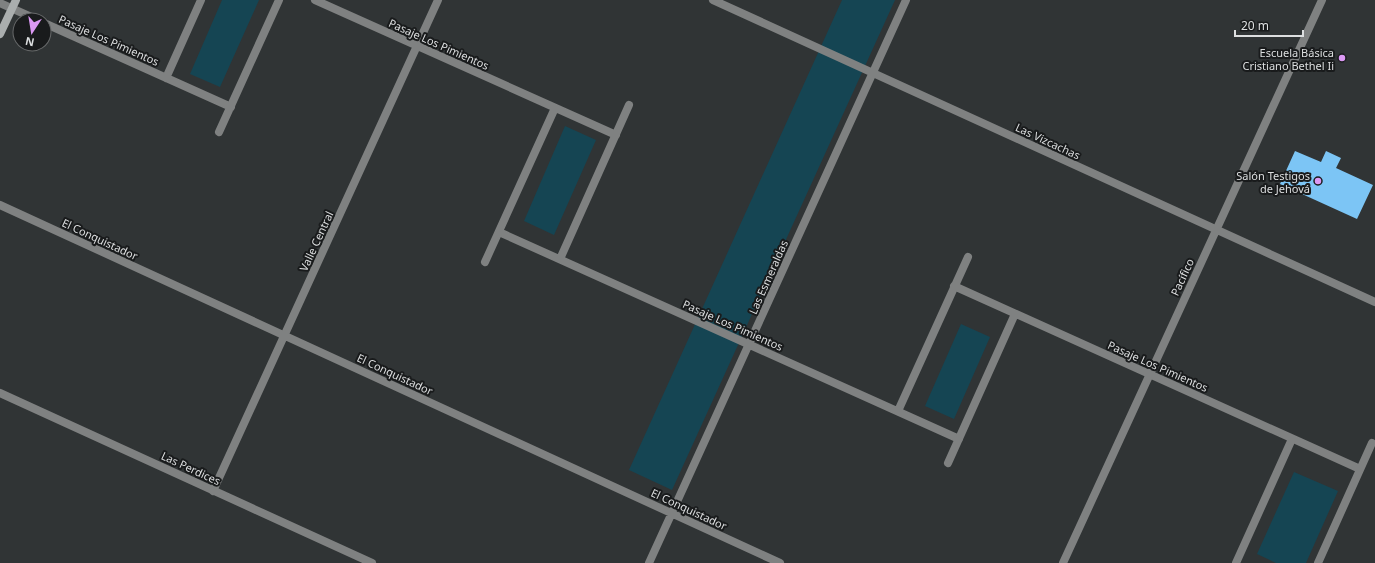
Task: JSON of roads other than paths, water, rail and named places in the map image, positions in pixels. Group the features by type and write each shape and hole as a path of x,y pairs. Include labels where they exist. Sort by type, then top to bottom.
{"street":[{"path":"0,34 16,0"},
{"name":"Pasaje Los Pimientos","path":"166,78 201,0"},
{"path":"219,132 279,0"},
{"name":"Pasaje Los Pimientos","path":"315,0 616,135"},
{"name":"Valle Central","path":"213,491 438,0"},
{"name":"Las Vizcachas","path":"713,0 1375,302"},
{"name":"Las Esmeraldas","path":"649,563 906,0"},
{"name":"Pacífico","path":"1063,563 1322,0"},
{"path":"0,3 21,12"},
{"name":"Pasaje Los Pimientos","path":"52,27 231,107"},
{"path":"560,259 629,105"},
{"path":"485,262 555,108"},
{"name":"El Conquistador","path":"0,205 780,563"},
{"name":"Pasaje Los Pimientos","path":"499,232 959,438"},
{"path":"898,411 968,257"},
{"name":"Pasaje Los Pimientos","path":"954,286 1360,469"},
{"path":"948,463 1015,314"},
{"name":"Las Perdices","path":"0,393 372,563"},
{"path":"1236,563 1292,439"},
{"path":"1318,563 1372,443"}],"place":[{"name":"Escuela Básica Cristiano Bethel Ii","path":"1342,58"},
{"name":"Salón Testigos de Jehová","path":"1318,181"}]}
